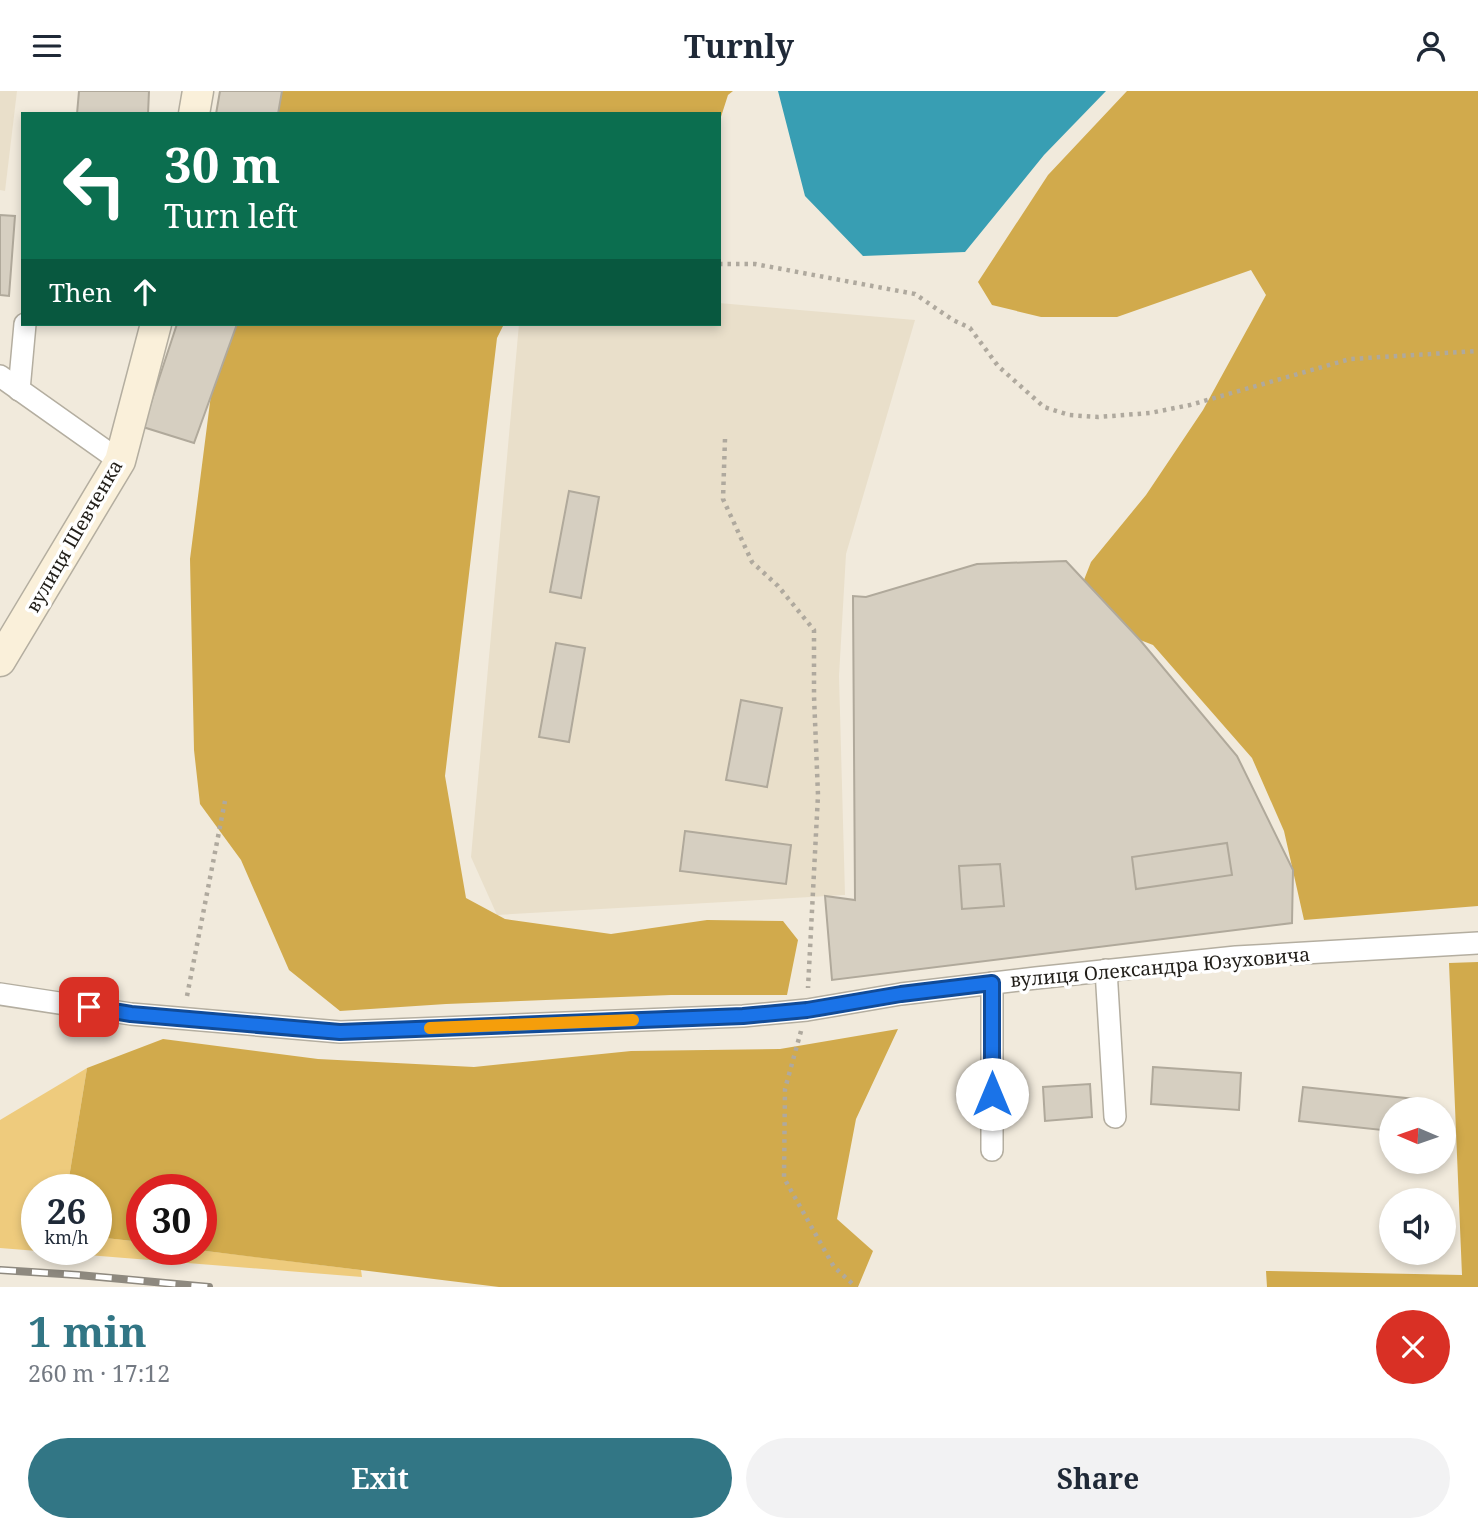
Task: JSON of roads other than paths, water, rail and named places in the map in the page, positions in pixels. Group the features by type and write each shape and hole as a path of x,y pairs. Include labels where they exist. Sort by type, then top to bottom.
{"street":[{"path":"194,112 198,91"},
{"path":"19,390 25,326"},
{"name":"вулиця Шевченка","path":"0,661 120,461 155,326"},
{"path":"0,376 120,461"},
{"name":"вулиця Олександра Юзуховича","path":"0,994 131,1014 340,1032 743,1016 807,1010 901,994 992,983 1236,957 1478,943"},
{"path":"1106,970 1115,1117"},
{"path":"992,983 992,1150"}],"water":[{"path":"778,91 1106,91 1044,155 965,252 863,256 805,196"}],"railway":[{"path":"0,1270 209,1287"}]}
